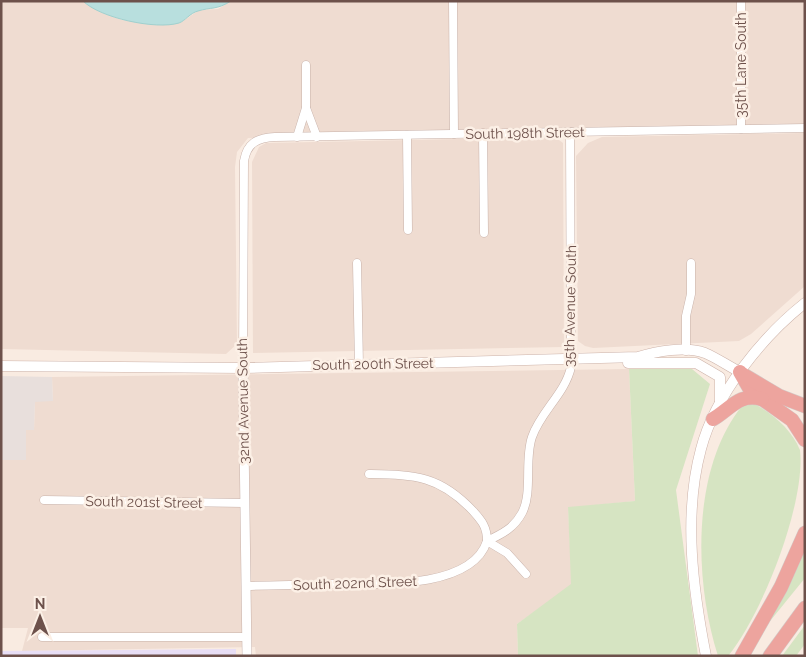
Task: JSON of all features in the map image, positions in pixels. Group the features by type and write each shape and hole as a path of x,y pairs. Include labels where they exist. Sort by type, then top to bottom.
{"highway":[{"path":"740,372 751,391 792,420 805,440"},
{"path":"740,372 779,396 805,406"},
{"path":"713,419 742,398 753,396 762,400"},
{"path":"742,656 781,587 805,533"},
{"path":"770,656 805,608"}],"main road":[{"path":"706,656 698,614 692,501 701,448 719,405 740,372 782,322 805,303"},
{"name":"South 200th Street","path":"1,366 243,368 638,357 656,352 686,351 703,352 740,372"},
{"path":"616,357 624,363 701,365 720,377 719,405"}],"street":[{"path":"453,1 454,134"},
{"name":"35th Lane South","path":"741,1 741,129"},
{"path":"296,137 306,108 306,64"},
{"path":"306,108 317,137"},
{"name":"South 198th Street","path":"248,146 263,138 805,128"},
{"name":"35th Avenue South","path":"487,541 511,528 522,513 526,497 531,438 544,412 569,376 572,359 570,132"},
{"path":"483,133 484,233"},
{"path":"407,135 408,230"},
{"name":"32nd Avenue South","path":"247,656 244,504 243,171 248,146"},
{"path":"686,351 686,316 692,294 691,263"},
{"path":"357,264 359,365"},
{"path":"369,474 419,476 443,485 458,496 481,520 486,528 487,541 514,559 526,574"},
{"name":"South 201st Street","path":"44,500 244,504"},
{"name":"South 202nd Street","path":"246,586 392,583 425,580 465,566 481,554 487,541"},
{"path":"42,637 246,637"}],"shaded area":[{"path":"1,1 83,1 98,11 122,20 169,24 180,23 199,10 218,9 231,1 805,1 805,129 248,138 237,152 235,167 237,344 226,354 1,349"},
{"path":"805,133 805,286 751,334 739,341 593,348 585,346 578,341 576,156 588,143 602,137"},
{"path":"555,137 563,143 564,347 253,353 252,162 259,147 266,143"},
{"path":"629,369 635,501 568,508 572,585 517,624 518,656 256,656 255,647 22,651 28,628 1,628 1,460 26,460 26,430 34,429 35,401 53,401 52,377"},
{"path":"1,376 52,377 53,401 35,402 34,430 26,430 26,460 1,460"},
{"path":"236,649 236,656 1,656 1,651"}],"green space":[{"path":"629,369 692,369 710,384 676,490 698,656 518,656 517,624 571,584 568,507 635,501"},
{"path":"755,404 769,413 787,429 796,442 800,450 800,472 789,528 767,587 741,638 728,656 718,656 704,594 702,526 706,493 713,461 725,432 742,406"},
{"path":"805,547 805,578 758,636"},
{"path":"805,625 805,644 796,656 782,656"}],"water":[{"path":"83,1 231,1 218,7 195,12 179,23 157,25 129,21 102,13"}]}
